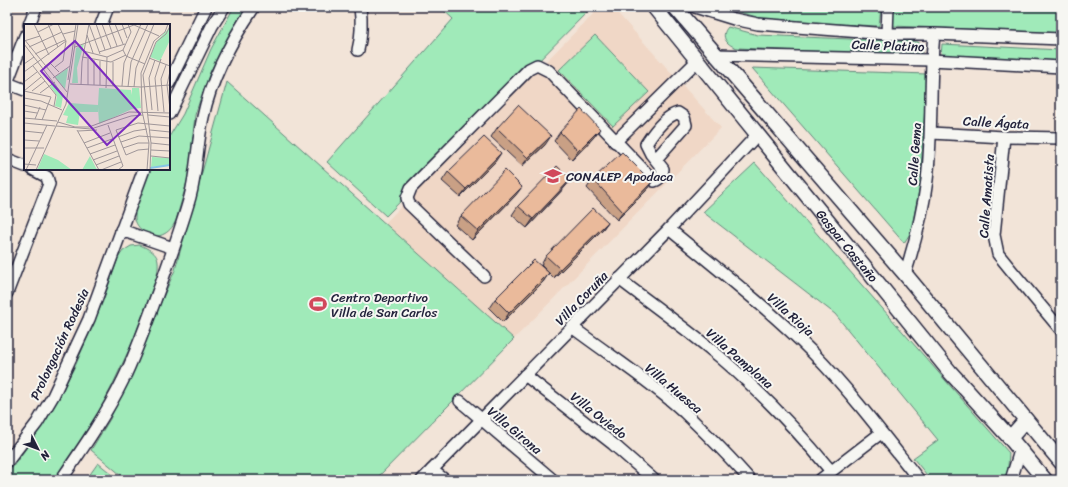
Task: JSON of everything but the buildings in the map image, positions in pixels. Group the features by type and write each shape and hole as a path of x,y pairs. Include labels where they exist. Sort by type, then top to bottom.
{"main road":[{"name":"Gaspar Castaño","path":"654,7 950,372 1010,438 1044,480"},
{"name":"Gaspar Castaño","path":"675,7 905,274 1061,462"},
{"path":"1010,438 1026,420"}],"street":[{"path":"29,24 36,7"},
{"path":"101,24 108,7"},
{"path":"170,81 206,7"},
{"path":"170,112 212,26 224,7"},
{"path":"61,480 104,415 123,380 142,336 173,248 191,190 197,167 203,116 209,95 222,63 254,7"},
{"path":"358,50 362,27 360,7"},
{"name":"Calle Platino","path":"695,7 734,19 758,24 887,34 934,34 1061,40"},
{"path":"887,34 888,7"},
{"name":"Calle Gema","path":"905,274 915,243 927,179 931,133 931,60 934,34"},
{"path":"24,39 7,83 24,90"},
{"name":"Calle Platino","path":"715,55 931,60 1061,67"},
{"path":"615,142 698,60"},
{"path":"484,276 409,204 407,198 411,188 422,176 529,69 537,65 549,71 615,142 654,181 658,180 662,175 663,169 656,159"},
{"name":"Calle Ágata","path":"931,133 1061,138"},
{"name":"Villa Coruña","path":"422,480 669,229 758,134"},
{"name":"Calle Amatista","path":"1004,137 994,235 998,254 1061,330"},
{"path":"7,159 24,166"},
{"path":"7,293 49,184 47,177 34,170"},
{"name":"Prolongación Rodesia","path":"7,462 37,423 53,396 89,319 144,170"},
{"name":"Villa Rioja","path":"669,229 772,314 803,344 848,391 919,480"},
{"path":"121,230 173,248"},
{"name":"Villa Pamplona","path":"619,279 726,363 766,399 800,434 831,472"},
{"name":"Villa Huesca","path":"572,327 650,384 683,412 730,457 750,480"},
{"name":"Villa Oviedo","path":"525,375 613,444 654,480"},
{"name":"Villa Girona","path":"460,401 553,480"},
{"path":"820,480 881,433"},
{"path":"1011,480 1020,451"},
{"path":"432,470 445,480"}],"shaded area":[{"name":"CONALEP Apodaca","path":"600,7 612,7 721,128 514,339 385,223"}],"green space":[{"path":"234,7 248,7 211,70 201,97 195,115 189,175 176,220 172,228 166,233 160,236 151,235 142,231 136,223 135,213 137,200 149,170 170,170 170,135 183,114 211,49"},
{"path":"440,7 592,7 386,216 327,162 453,19"},
{"path":"721,7 881,7 879,26 771,21"},
{"path":"894,7 1061,7 1061,33 893,26"},
{"path":"728,27 758,35 918,42 924,47 920,56 738,48 728,43 725,38 724,34"},
{"path":"595,35 649,92 613,126 559,70"},
{"path":"942,44 1061,50 1061,61 941,55"},
{"path":"752,68 927,74 920,185 911,232 904,243"},
{"name":"Centro Deportivo Villa de San Carlos","path":"227,82 514,339 375,480 127,480 91,450 110,419 175,270"},
{"path":"755,163 1009,453 1007,480 931,480 913,458 938,440 835,314 703,212"},
{"path":"140,245 154,253 156,256 158,260 157,276 133,341 87,434 55,480 7,480 7,475 47,419 76,364 103,301 118,258 123,251 131,246"},
{"path":"98,463 119,480 86,480"}],"place":[{"name":"CONALEP Apodaca","path":"553,176"},
{"name":"Centro Deportivo Villa de San Carlos","path":"318,304"}]}
